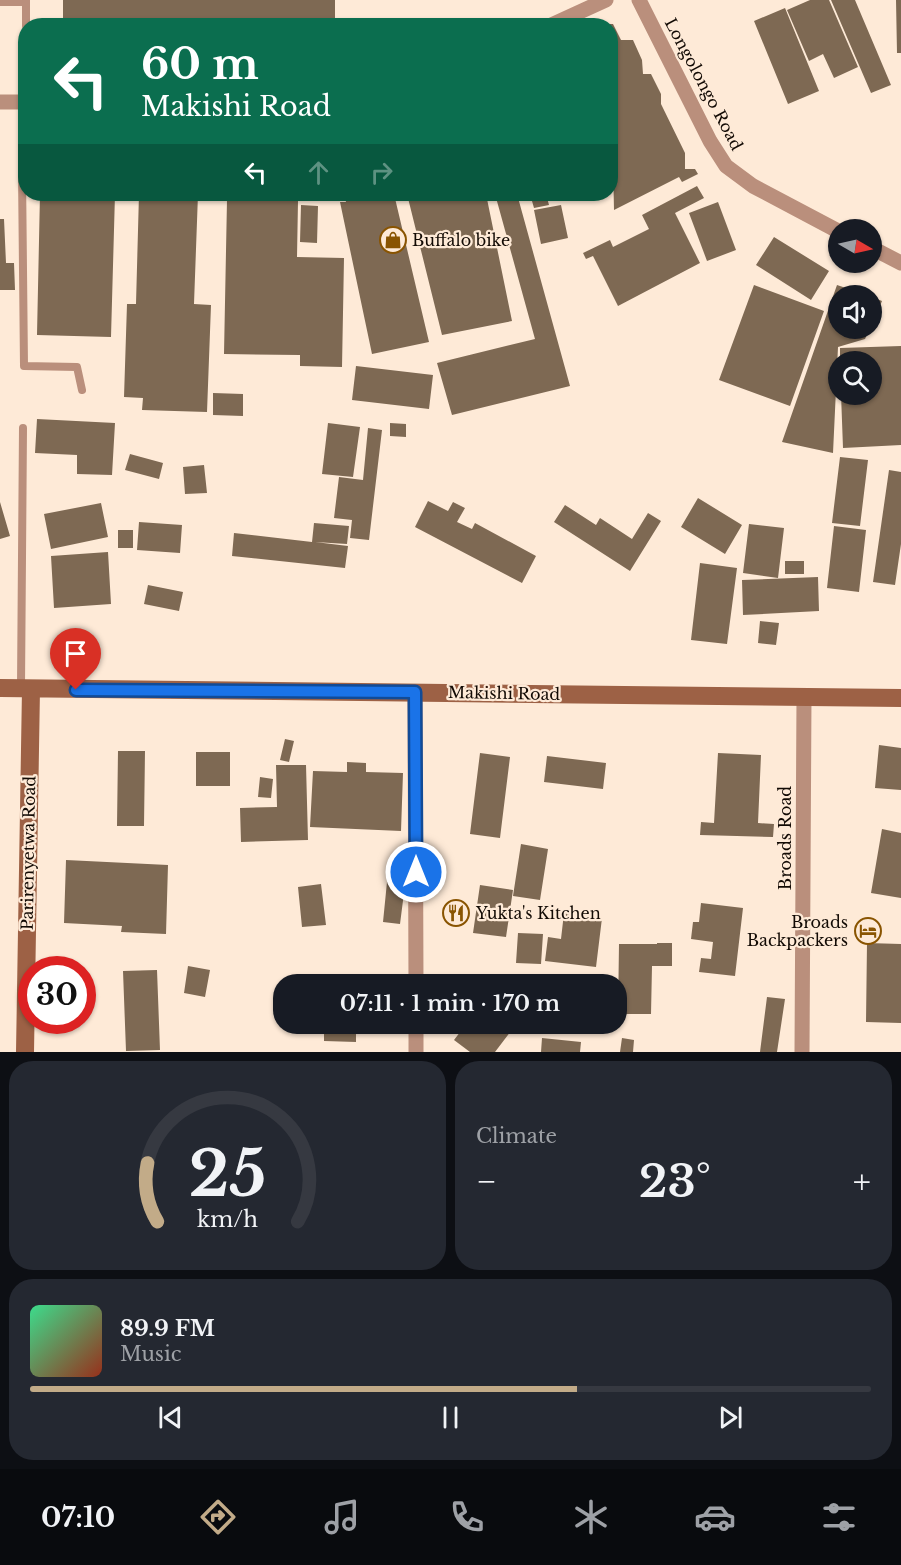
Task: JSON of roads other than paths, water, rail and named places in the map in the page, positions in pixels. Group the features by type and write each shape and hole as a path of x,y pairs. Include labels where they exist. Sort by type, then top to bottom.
{"main road":[{"name":"Makishi Road","path":"0,688 901,698"},
{"name":"Parirenyetwa Road","path":"25,1052 26,689"}],"street":[{"path":"567,18 606,0"},
{"name":"Longolongo Road","path":"639,0 710,141 726,166 753,186 828,226"},
{"path":"0,102 18,102"},
{"path":"882,254 901,264"},
{"path":"415,692 416,974"},
{"name":"Broads Road","path":"802,1052 804,697"},
{"path":"416,1034 416,1052"}],"lane":[{"path":"0,2 26,1 26,18"},
{"path":"22,201 24,366 77,367 82,390"},
{"path":"23,428 26,689"}],"place":[{"name":"Buffalo bike","path":"393,240"},
{"name":"Yukta's Kitchen","path":"456,913"},
{"name":"Broads Backpackers","path":"868,931"}]}
